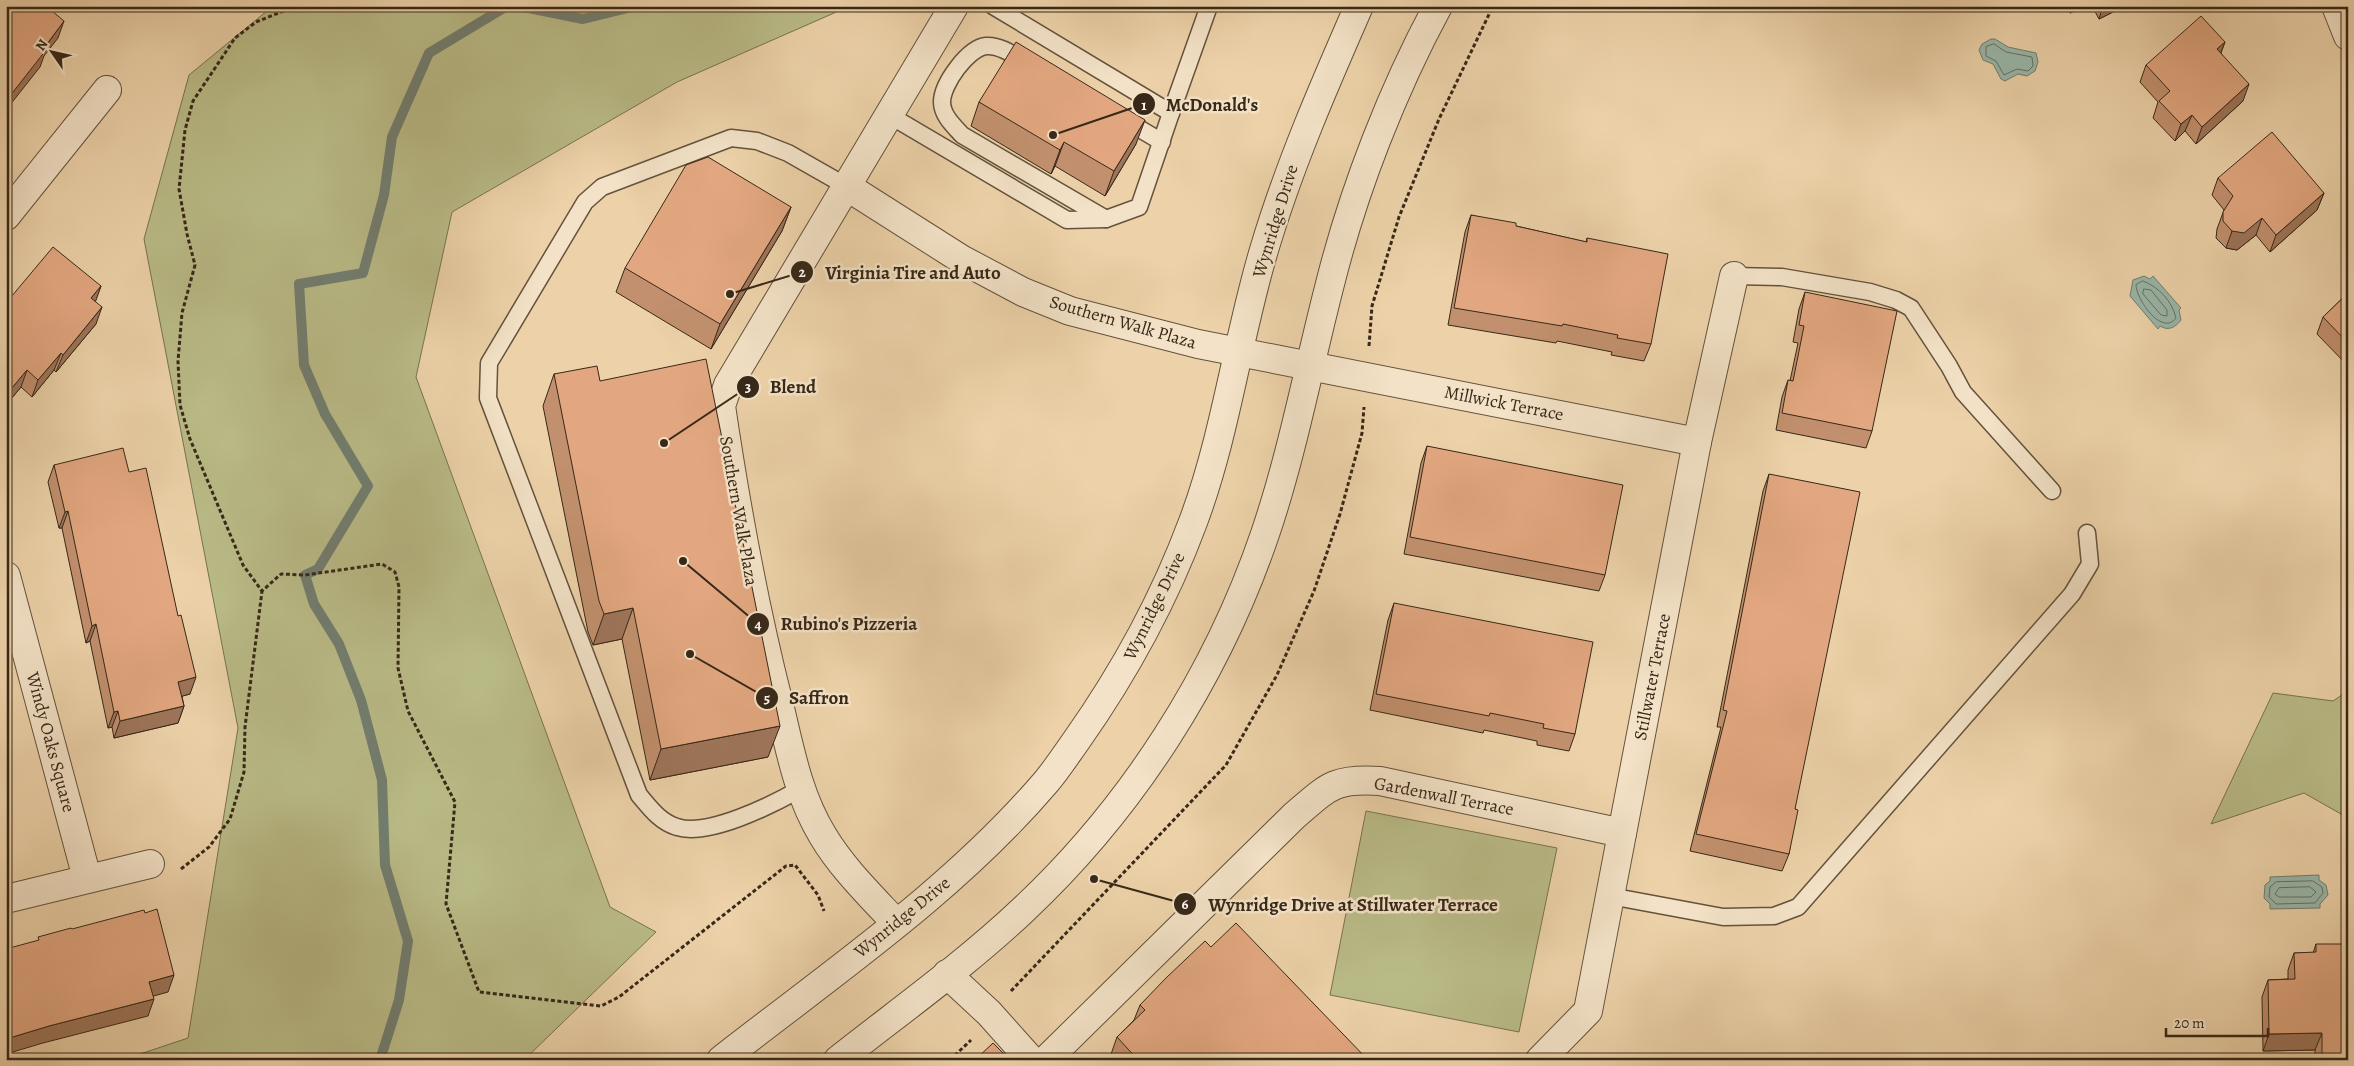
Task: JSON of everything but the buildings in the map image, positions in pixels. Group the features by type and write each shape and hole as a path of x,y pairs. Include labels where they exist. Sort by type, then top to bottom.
{"street":[{"name":"Southern Walk Plaza","path":"896,923 858,882 823,837 800,789 764,643 747,561 721,406 728,385 954,6"},
{"name":"Wynridge Drive","path":"720,1060 944,884 991,840 1047,781 1100,707 1142,637 1175,567 1194,520 1212,462 1263,252 1291,168 1359,6"},
{"path":"838,1060 947,974 1023,910 1083,848 1138,777 1181,716 1235,612 1264,536 1280,487 1332,276 1356,194 1389,110 1438,6"},
{"path":"2336,6 2348,36"},
{"path":"6,216 107,90"},
{"name":"Southern Walk Plaza","path":"846,186 961,259 1023,292 1070,311 1198,344 1310,365"},
{"name":"Stillwater Terrace","path":"1540,1060 1588,1011 1697,442 1734,276"},
{"name":"Millwick Terrace","path":"1310,365 1697,442"},
{"name":"Windy Oaks Square","path":"6,576 87,878"},
{"name":"Gardenwall Terrace","path":"1046,1060 1294,816 1328,787 1353,779 1380,781 1622,833"},
{"path":"6,899 87,878 162,869"},
{"path":"947,974 989,1013 1032,1060"}],"lane":[{"path":"994,6 1171,113"},
{"path":"889,115 1067,220 1106,219 1139,207 1209,6"},
{"path":"1042,72 1000,47 986,46 976,48 968,54 947,85 942,102 948,121 962,134 1106,219"},
{"path":"1111,112 1162,142"},
{"path":"800,789 766,808 701,829 677,828 658,818 639,795 488,398 489,362 585,202 602,187 731,138 757,141 788,153 846,186"},
{"path":"1734,276 1782,276 1870,292 1896,300 1911,308 1949,366 1963,392 2052,491"},
{"path":"1610,896 1723,917 1774,916 1798,907 2072,594 2090,564 2087,533"}],"path":[{"path":"262,591 242,565 190,439 180,405 178,361 182,313 195,265 179,189 185,130 193,101 235,38 256,22 296,6"},
{"path":"162,869 209,847 230,819 244,772 245,727 262,591 281,574 306,575 382,564 395,572 399,587 398,668 408,712 455,802 446,904 479,992 601,1006 619,997 786,866 795,865 818,895 824,911"}],"green space":[{"path":"273,6 850,6 677,82 452,212 416,377 610,907 656,932 524,1060 122,1060 188,1038 238,728 144,239 189,75"},
{"path":"2348,691 2348,818 2304,793 2211,824 2273,693 2333,701"},
{"path":"1366,811 1557,848 1519,1032 1330,995"}],"water":[{"path":"1995,39 2008,47 2036,53 2038,62 2035,71 2027,76 2018,74 2005,81 2001,79 1993,64 1983,60 1979,50 1982,44"},
{"path":"2144,276 2150,279 2153,276 2181,308 2179,310 2181,320 2174,327 2166,328 2160,326 2158,329 2130,296 2133,280"},
{"path":"2319,875 2319,880 2326,885 2328,895 2320,904 2320,908 2270,909 2270,904 2264,898 2265,885 2270,881 2270,877"}],"waterway":[{"path":"380,1060 399,1000 408,941 385,865 382,780 361,700 339,644 314,604 305,575 318,569 368,486 325,414 304,365 299,284 363,273 384,195 392,137 429,53 507,6"},
{"path":"519,6 583,19 636,6"}],"place":[{"name":"McDonald's","path":"1053,135"},
{"name":"Virginia Tire and Auto","path":"730,294"},
{"name":"Blend","path":"664,443"},
{"name":"Rubino's Pizzeria","path":"683,561"},
{"name":"Saffron","path":"690,654"},
{"name":"Wynridge Drive at Stillwater Terrace","path":"1094,879"}]}
